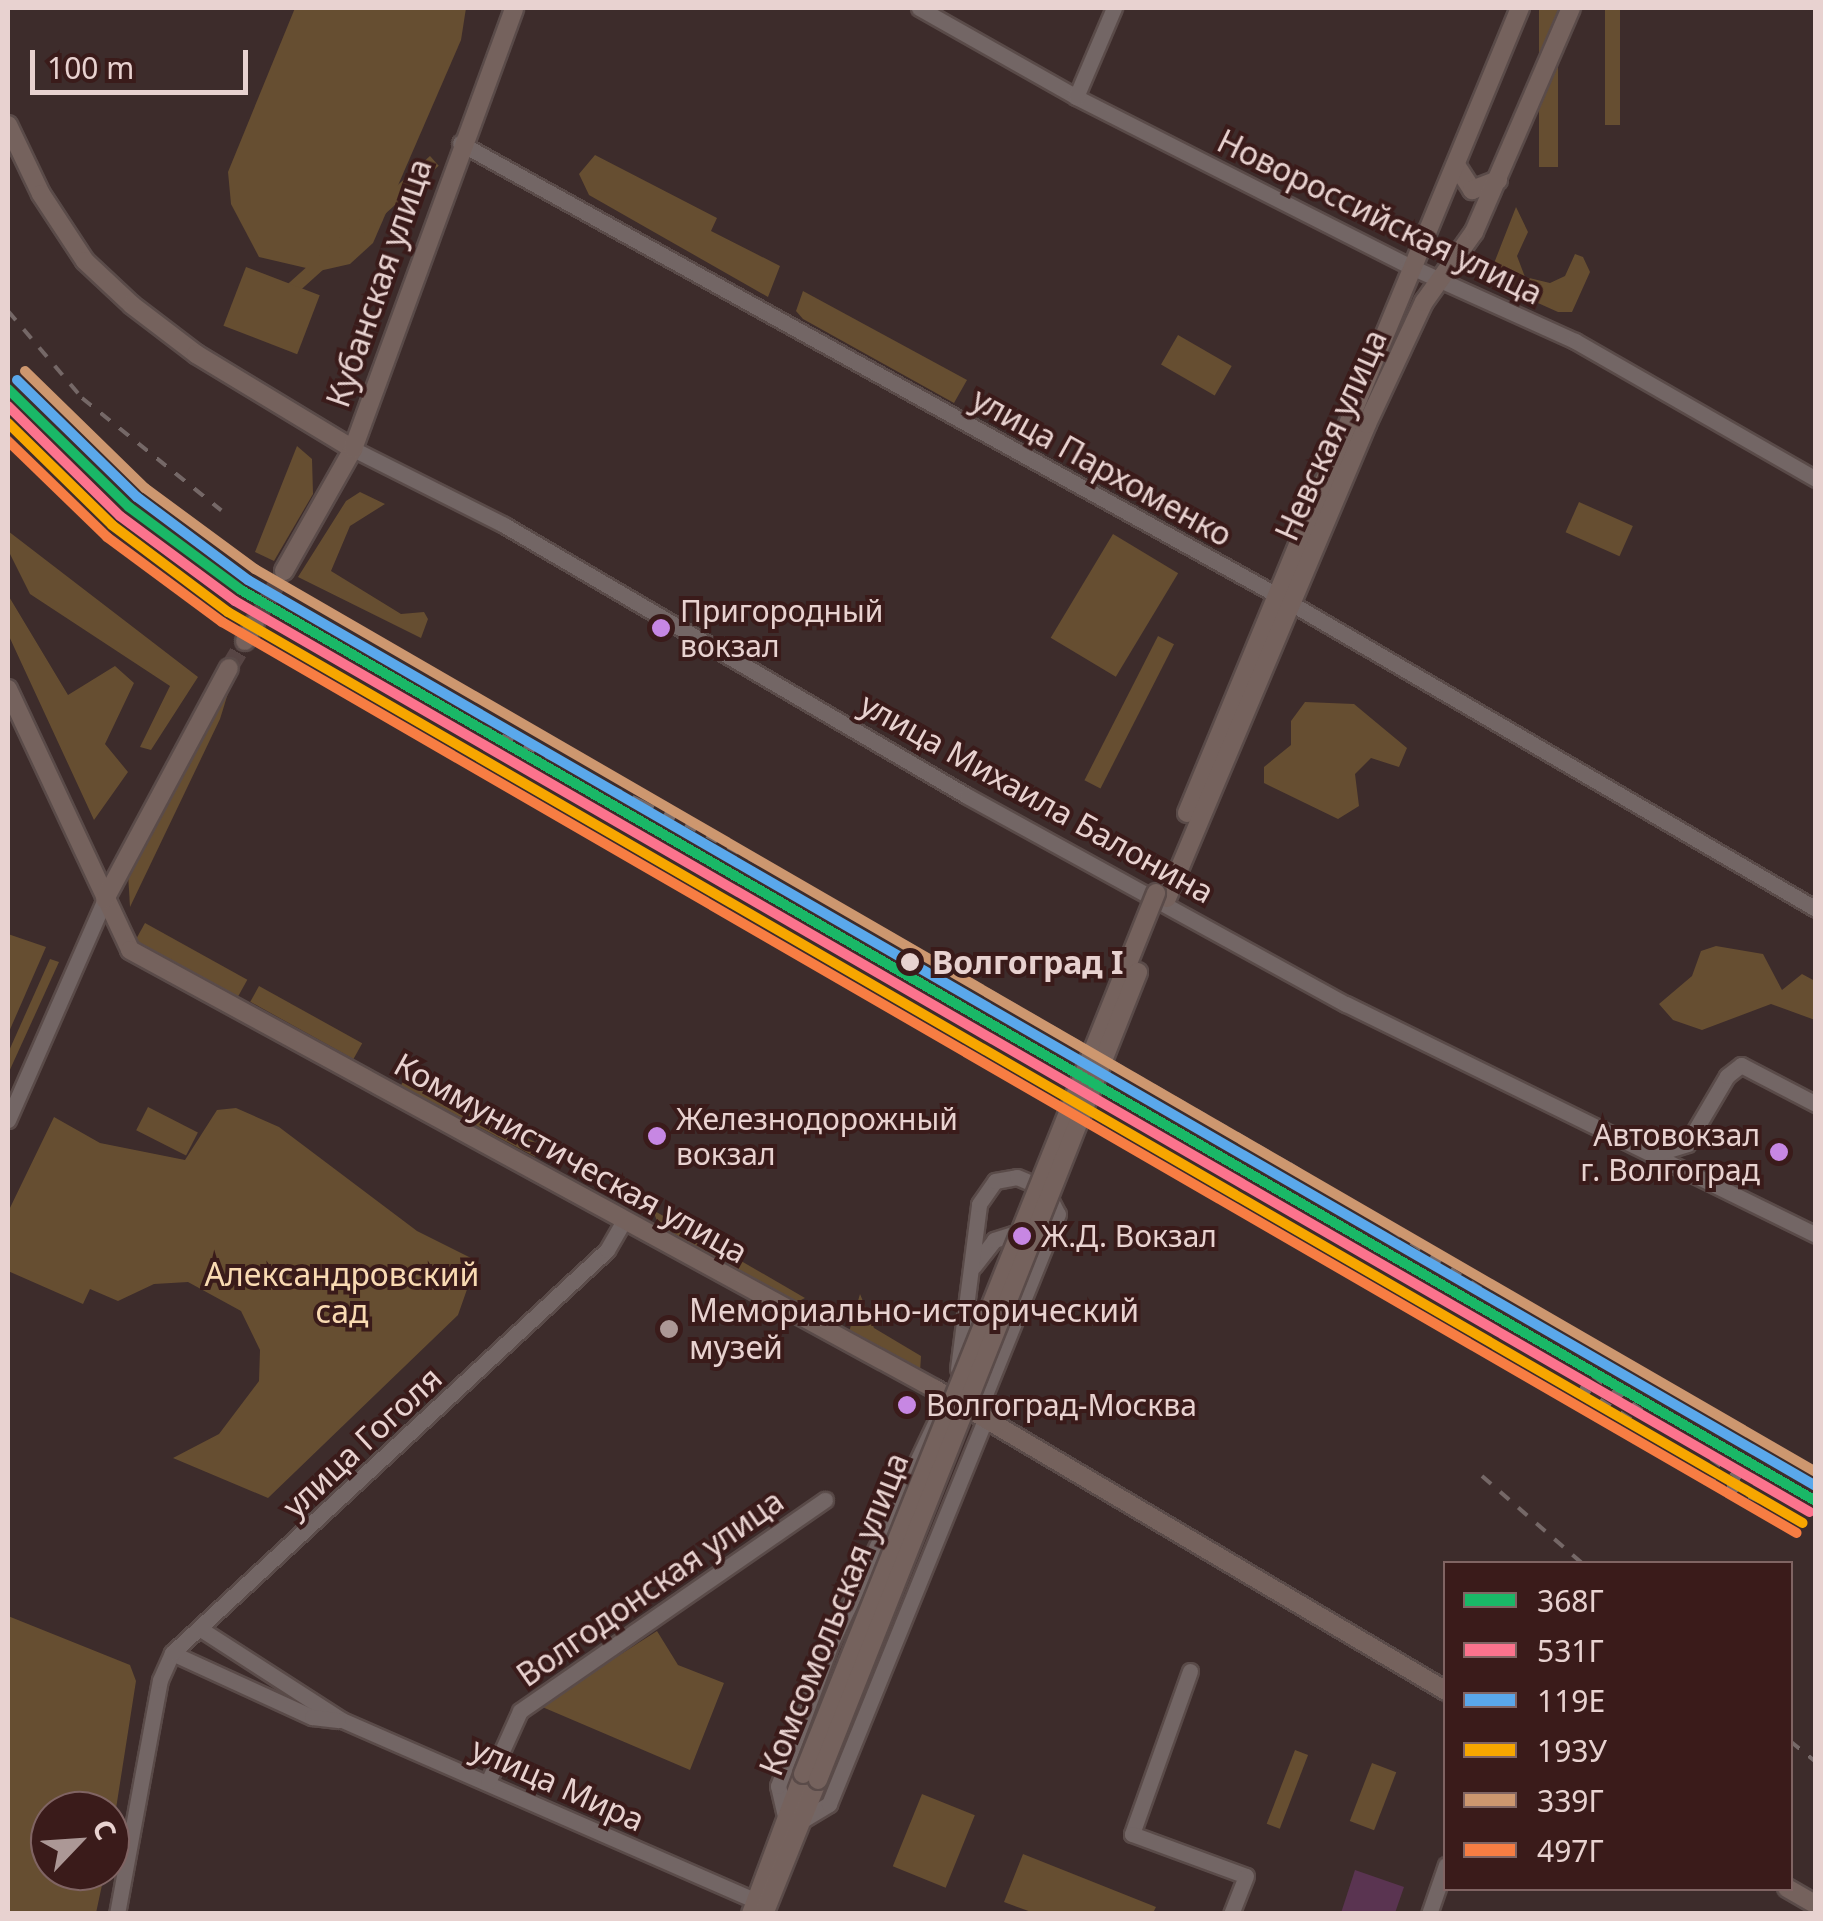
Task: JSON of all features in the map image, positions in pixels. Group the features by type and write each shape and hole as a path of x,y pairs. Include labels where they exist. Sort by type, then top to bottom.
{"main road":[{"name":"Кубанская улица","path":"284,571 353,449 460,142 514,8"},
{"name":"Невская улица","path":"1162,895 1282,598 1409,266 1456,165 1520,8"},
{"name":"Невская улица","path":"1282,598 1439,278 1474,232 1571,8"},
{"name":"улица Михаила Балонина","path":"8,125 40,194 85,261 196,354 353,449"},
{"path":"1456,165 1472,190 1498,180"},
{"path":"245,641 255,623"},
{"path":"106,899 228,668"},
{"name":"Коммунистическая улица","path":"8,690 130,950 954,1400 1443,1689"},
{"name":"Комсомольская улица","path":"763,1909 793,1819 1162,895"},
{"path":"1791,1891 1816,1905"}],"street":[{"name":"Новороссийская улица","path":"919,8 1076,97 1409,266 1575,341 1816,479"},
{"path":"1076,97 1114,8"},
{"name":"улица Пархоменко","path":"460,142 1282,598 1816,910"},
{"name":"улица Михаила Балонина","path":"353,449 504,525 968,796 1346,1004 1816,1235"},
{"path":"8,1120 106,899"},
{"path":"1652,1156 1687,1144 1727,1076 1741,1066 1816,1104"},
{"path":"1004,1176 1033,1183 1058,1206 986,1392 989,1420 829,1804 793,1819 778,1786 828,1652 954,1400 967,1334 973,1268 981,1196 1004,1176"},
{"name":"улица Гоголя","path":"172,1653 607,1250 624,1220"},
{"path":"973,1268 994,1240 1014,1234 1038,1249 1039,1262"},
{"path":"954,1400 986,1392"},
{"name":"Волгодонская улица","path":"488,1782 520,1711 825,1500"},
{"name":"улица Мира","path":"198,1628 342,1720 488,1782 763,1909"},
{"path":"117,1914 160,1680 172,1653"},
{"name":"улица Мира","path":"172,1653 312,1717 342,1720"},
{"path":"1190,1670 1132,1834 1246,1876 1231,1914"},
{"path":"1429,1914 1443,1874"}],"green space":[{"path":"295,8 466,8 461,40 373,243 350,264 319,271 259,257 231,204 228,172"},
{"path":"1539,8 1558,8 1558,167 1539,167"},
{"path":"1605,8 1620,8 1620,125 1605,125"},
{"path":"595,155 717,218 711,231 780,266 768,297 589,195 579,174"},
{"path":"430,156 439,166 279,310 270,300"},
{"path":"1516,207 1528,232 1517,256 1525,277 1550,283 1565,276 1575,254 1583,257 1590,272 1572,312 1558,312 1496,284 1491,271"},
{"path":"246,267 320,295 297,354 223,326"},
{"path":"803,291 967,380 954,403 803,319 796,311"},
{"path":"1178,335 1232,366 1215,395 1161,364"},
{"path":"297,446 312,459 313,494 274,561 255,552"},
{"path":"360,492 385,504 350,526 331,571 401,614 424,612 428,619 421,638 298,577 346,501"},
{"path":"1579,502 1633,526 1619,556 1566,532"},
{"path":"8,531 198,677 151,750 140,747 170,686 30,594 8,550"},
{"path":"1113,534 1178,573 1116,677 1051,638"},
{"path":"8,595 68,695 115,666 134,683 105,744 128,772 94,820 8,634"},
{"path":"1158,636 1174,644 1100,789 1084,780"},
{"path":"229,690 220,719 130,907 128,873"},
{"path":"1305,702 1354,704 1407,748 1399,767 1371,758 1355,774 1359,806 1338,819 1264,783 1264,767 1291,745 1291,721"},
{"path":"145,923 247,980 238,997 135,940"},
{"path":"8,934 46,947 8,1034"},
{"path":"1716,946 1763,954 1782,990 1802,974 1815,981 1815,1020 1771,1004 1702,1030 1673,1020 1659,1004 1692,976 1701,951"},
{"path":"50,959 59,962 8,1074 8,1053"},
{"path":"259,986 362,1043 353,1059 250,1002"},
{"path":"407,1074 541,1145 535,1157 401,1085"},
{"path":"148,1107 198,1132 186,1156 136,1130"},
{"name":"Александровский сад","path":"236,1108 279,1127 417,1231 477,1261 458,1315 268,1498 173,1458 219,1434 259,1381 260,1350 241,1311 188,1282 154,1284 118,1301 90,1289 83,1304 8,1271 8,1212 54,1117 100,1143 185,1160 217,1110"},
{"path":"653,1210 805,1298 793,1304 658,1224"},
{"path":"860,1294 874,1328 921,1356 920,1372 849,1332"},
{"path":"8,1616 130,1665 136,1681 119,1791 30,1791 30,1891 101,1891 96,1913 8,1913"},
{"path":"657,1631 678,1665 724,1683 690,1770 540,1706"},
{"path":"1295,1750 1308,1755 1280,1829 1267,1824"},
{"path":"1372,1763 1396,1772 1374,1830 1350,1821"},
{"path":"922,1794 975,1815 946,1888 893,1866"},
{"path":"1023,1854 1156,1907 1153,1913 1034,1913 1004,1902"}],"shaded area":[{"path":"1355,1870 1404,1887 1395,1913 1341,1913"}],"tunnel":[{"path":"255,623 284,571"},
{"path":"229,668 245,641"}],"railway":[{"path":"8,311 82,398 221,510"},
{"path":"437,705 643,802 884,930 1290,1164 1569,1346 1816,1488"},
{"path":"1247,1214 1661,1457 1816,1527"},
{"path":"1593,1376 1748,1485"},
{"path":"1580,1387 1637,1423"},
{"path":"1482,1476 1580,1561"},
{"path":"1793,1743 1816,1762"}],"transit line":[{"name":"339Г","path":"25,371 145,488 255,569 1816,1472"},
{"name":"119Е","path":"17,380 137,497 248,580 1816,1486"},
{"name":"368Г","path":"8,389 129,507 241,590 1816,1501"},
{"name":"531Г","path":"8,406 120,516 235,601 1810,1512"},
{"name":"193У","path":"8,423 112,525 228,612 1803,1523"},
{"name":"497Г","path":"8,441 107,537 222,622 1797,1533"}],"place":[{"name":"Пригородный вокзал","path":"661,628"},
{"name":"Волгоград I","path":"910,962"},
{"name":"Железнодорожный вокзал","path":"657,1136"},
{"name":"Автовокзал г. Волгоград","path":"1779,1152"},
{"name":"Ж.Д. Вокзал","path":"1022,1236"},
{"name":"Мемориально-исторический музей","path":"669,1329"},
{"name":"Волгоград-Москва","path":"907,1405"}]}
